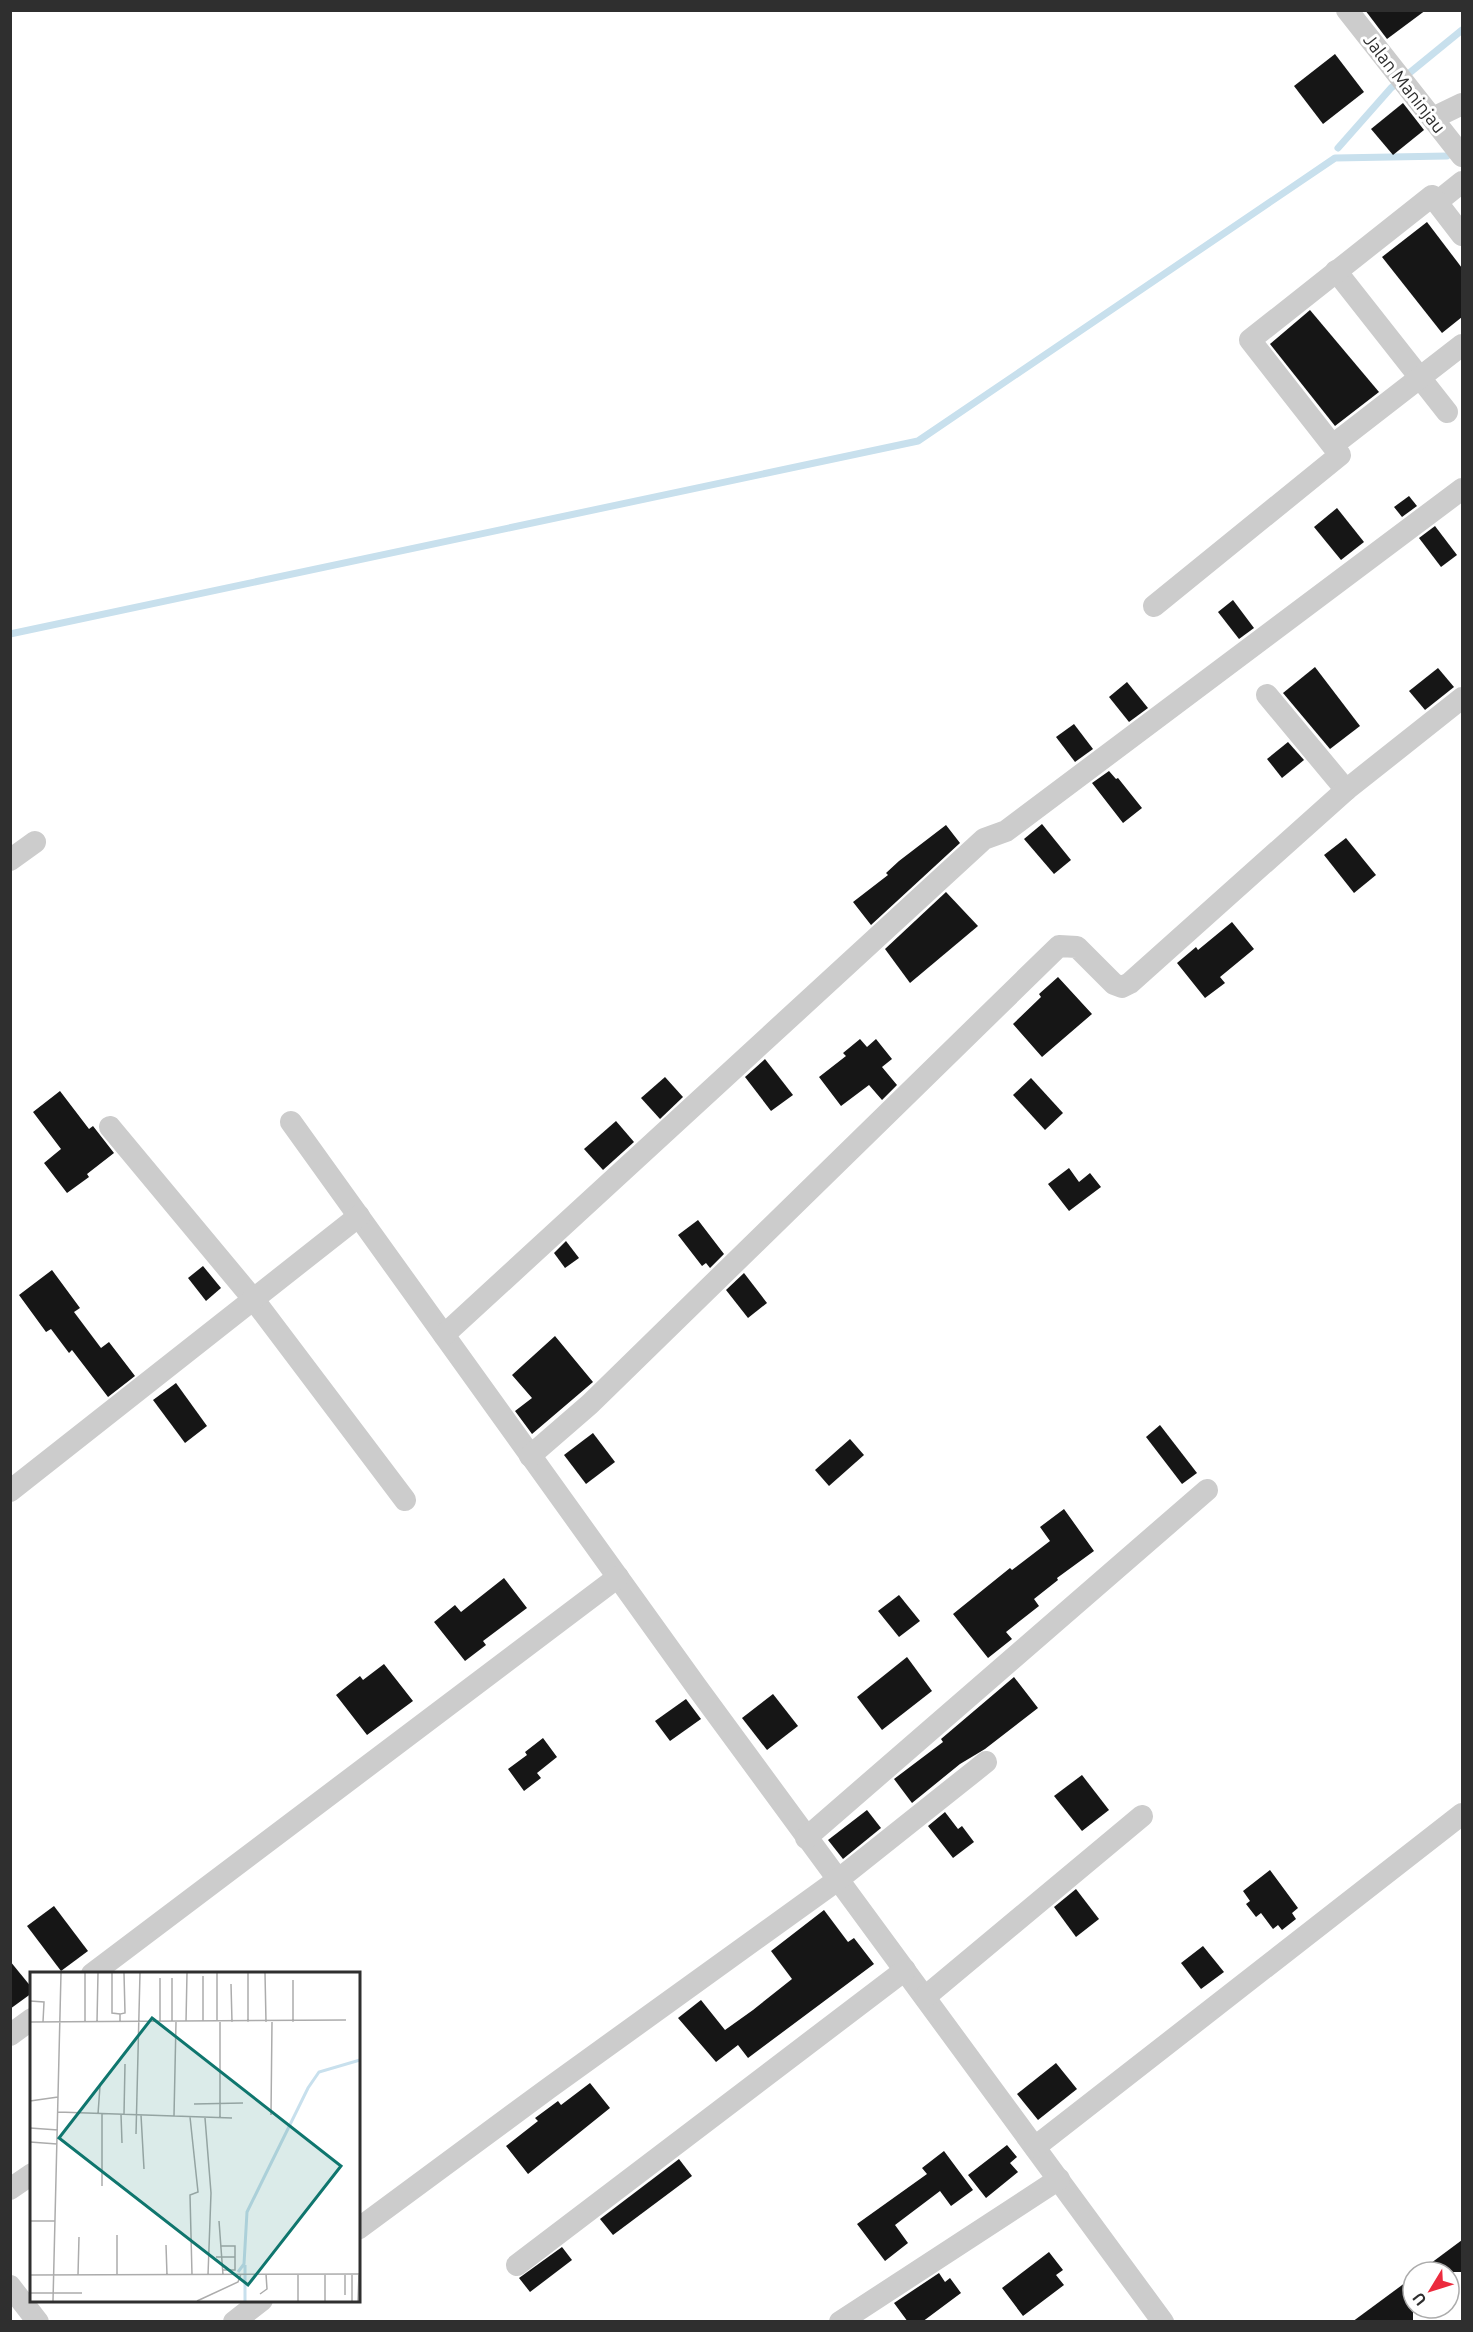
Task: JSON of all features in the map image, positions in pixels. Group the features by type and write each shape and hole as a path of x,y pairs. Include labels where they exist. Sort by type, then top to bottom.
{"street":[{"name":"Jalan Maninjau","path":"1347,10 1462,156"},
{"path":"1439,126 1462,104"},
{"path":"1437,202 1462,182"},
{"path":"1154,606 1340,455 1250,340 1432,196 1462,235"},
{"path":"1336,271 1447,412"},
{"path":"1333,445 1462,345"},
{"path":"444,1335 984,838 1006,831 1462,489"},
{"path":"1267,695 1346,790"},
{"path":"530,1456 607,1387 1059,946 1077,947 1114,984 1122,987 1130,983 1346,790 1462,698"},
{"path":"10,860 35,842"},
{"path":"291,1122 806,1838 1163,2322"},
{"path":"110,1127 254,1300 405,1500"},
{"path":"10,1491 359,1216"},
{"path":"806,1838 1207,1490"},
{"path":"95,1972 618,1577"},
{"path":"360,2228 838,1879 986,1762"},
{"path":"1035,2147 1462,1814"},
{"path":"925,1997 1142,1816"},
{"path":"517,2265 905,1970"},
{"path":"10,2035 30,2020"},
{"path":"10,2189 30,2175"},
{"path":"840,2322 1059,2179"},
{"path":"10,2286 38,2322"},
{"path":"234,2322 261,2302"}],"building":[{"path":"1365,10 1426,10 1387,39"},
{"path":"1335,54 1364,92 1323,124 1294,86"},
{"path":"1403,103 1424,130 1393,155 1371,129"},
{"path":"1427,222 1462,268 1462,317 1442,333 1382,257"},
{"path":"1310,310 1379,392 1335,426 1270,344"},
{"path":"1409,496 1417,506 1402,517 1394,507"},
{"path":"1337,508 1364,542 1341,560 1314,527"},
{"path":"1435,526 1457,555 1441,567 1419,538"},
{"path":"1233,600 1254,628 1239,639 1218,612"},
{"path":"1315,667 1360,726 1330,749 1283,693"},
{"path":"1438,668 1454,687 1425,710 1409,691"},
{"path":"1127,682 1148,708 1129,722 1109,697"},
{"path":"1074,724 1093,749 1075,762 1056,737"},
{"path":"1288,742 1304,760 1282,778 1267,759"},
{"path":"1109,771 1116,779 1118,778 1142,808 1123,823 1092,783"},
{"path":"1042,824 1071,860 1054,874 1024,839"},
{"path":"946,825 960,843 871,925 853,902 888,875 886,873 899,861"},
{"path":"1346,838 1376,875 1354,893 1324,855"},
{"path":"946,892 978,926 910,983 885,949"},
{"path":"1232,922 1254,949 1220,977 1225,983 1205,998 1177,963 1196,947 1198,950"},
{"path":"1058,977 1092,1014 1042,1057 1013,1024 1041,997 1039,994"},
{"path":"860,1039 867,1047 876,1039 892,1059 882,1067 897,1085 882,1100 869,1085 841,1106 819,1077 846,1056 843,1053"},
{"path":"765,1059 793,1095 771,1111 745,1077"},
{"path":"665,1077 683,1097 660,1119 641,1098"},
{"path":"1031,1078 1063,1113 1045,1130 1013,1095"},
{"path":"60,1091 89,1129 93,1126 114,1153 87,1174 89,1177 67,1193 44,1163 61,1149 33,1112"},
{"path":"616,1121 634,1142 603,1170 584,1149"},
{"path":"1069,1168 1079,1182 1090,1173 1101,1187 1069,1211 1048,1184"},
{"path":"698,1220 724,1254 710,1268 706,1263 702,1266 678,1235"},
{"path":"566,1241 579,1258 565,1268 554,1253"},
{"path":"203,1266 221,1288 206,1301 188,1278"},
{"path":"52,1270 80,1308 74,1312 101,1348 109,1342 135,1376 108,1397 72,1350 69,1353 51,1329 46,1332 19,1295"},
{"path":"744,1273 767,1303 748,1318 726,1290"},
{"path":"555,1336 593,1382 532,1434 515,1411 532,1398 512,1375"},
{"path":"176,1383 207,1426 185,1443 153,1400"},
{"path":"1160,1425 1197,1473 1182,1484 1146,1437"},
{"path":"593,1433 615,1462 586,1484 564,1455"},
{"path":"850,1439 864,1455 829,1486 815,1470"},
{"path":"1064,1509 1094,1551 1057,1578 1058,1580 1034,1599 1039,1606 1006,1632 1012,1639 988,1658 953,1614 1010,1568 1012,1570 1050,1541 1040,1527"},
{"path":"504,1578 527,1608 483,1641 486,1645 465,1661 434,1622 455,1605 461,1612"},
{"path":"899,1595 920,1621 899,1637 878,1611"},
{"path":"907,1657 932,1691 882,1730 857,1697"},
{"path":"384,1664 413,1701 367,1735 336,1695 360,1676 363,1680"},
{"path":"1014,1677 1038,1708 985,1749 960,1764 912,1803 894,1779 943,1742 941,1739"},
{"path":"773,1694 798,1726 767,1750 742,1718"},
{"path":"686,1699 701,1719 670,1741 655,1721"},
{"path":"543,1738 557,1757 537,1773 541,1778 524,1791 508,1769 527,1755 525,1752"},
{"path":"1082,1775 1109,1810 1082,1831 1054,1796"},
{"path":"867,1810 881,1828 843,1859 828,1840"},
{"path":"945,1812 958,1829 962,1826 974,1842 953,1858 928,1826"},
{"path":"1270,1870 1298,1908 1292,1913 1296,1919 1282,1930 1278,1925 1273,1929 1261,1913 1256,1917 1246,1904 1250,1901 1243,1891"},
{"path":"1076,1889 1099,1919 1076,1937 1054,1907"},
{"path":"54,1906 88,1951 61,1971 27,1926"},
{"path":"824,1910 848,1942 854,1938 874,1964 748,2058 738,2045 716,2062 678,2018 701,2000 725,2030 753,2010 792,1979 771,1951"},
{"path":"1203,1946 1224,1972 1201,1989 1181,1963"},
{"path":"10,1961 30,1986 30,1994 10,2009"},
{"path":"1056,2063 1077,2089 1038,2120 1017,2094"},
{"path":"590,2083 610,2108 528,2174 506,2146 538,2121 535,2118 558,2101 561,2105"},
{"path":"1007,2145 1017,2157 1010,2163 1018,2172 986,2198 968,2175"},
{"path":"944,2151 973,2190 951,2206 940,2191 895,2225 908,2243 885,2261 857,2224 927,2174 922,2168"},
{"path":"679,2159 692,2176 613,2235 600,2219"},
{"path":"1462,2240 1462,2272 1461,2260 1435,2260"},
{"path":"562,2247 572,2260 530,2292 519,2278"},
{"path":"1049,2252 1063,2270 1056,2275 1064,2285 1023,2316 1002,2288"},
{"path":"939,2273 945,2282 950,2278 961,2293 922,2322 908,2322 894,2303"},
{"path":"1401,2286 1401,2320 1413,2320 1413,2322 1352,2322"}],"waterway":[{"path":"1338,148 1391,88 1462,30"},
{"path":"10,634 918,441 1335,158 1447,156"}]}
